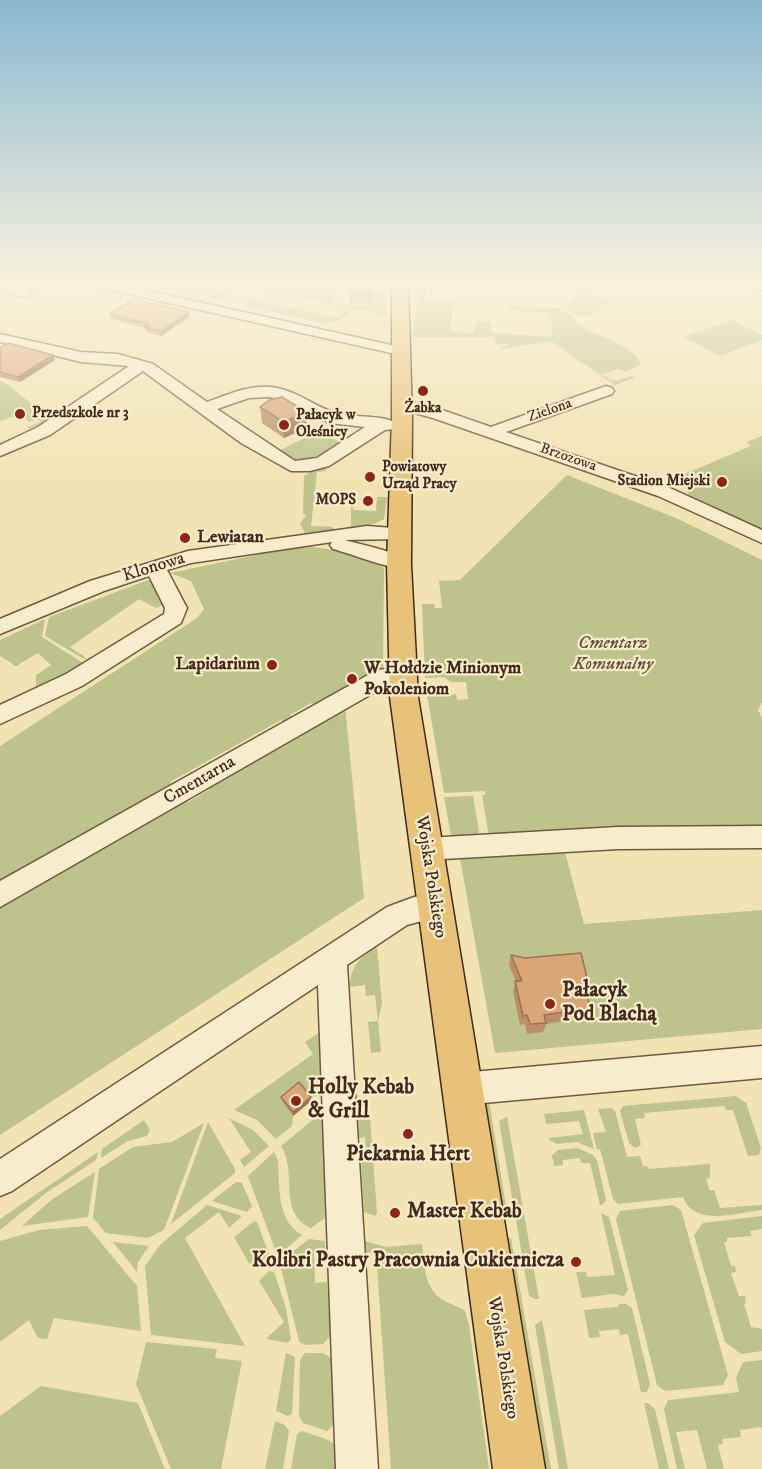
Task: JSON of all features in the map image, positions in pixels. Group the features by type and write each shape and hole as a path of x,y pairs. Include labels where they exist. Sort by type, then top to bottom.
{"main road":[{"name":"Wojska Polskiego","path":"400,351 395,418 402,675 434,906 519,1469"}],"street":[{"path":"49,350 81,357 112,358 151,368 189,395 213,404 257,446 291,466 319,464 395,418"},
{"path":"394,350 400,351"},
{"path":"0,450 44,431 141,365"},
{"name":"Zielona","path":"495,432 500,428 606,391"},
{"name":"Brzozowa","path":"213,404 255,392 277,393 335,419 395,418 417,406 664,492 762,537"},
{"name":"Klonowa","path":"0,627 75,594 156,567 244,547 367,532 400,546"},
{"name":"Klonowa","path":"316,540 373,553 400,546"},
{"path":"0,715 74,680 172,618 176,608 156,567"},
{"name":"Cmentarna","path":"0,895 385,676 402,675"},
{"path":"426,849 618,838 762,837"},
{"path":"0,1179 397,916 414,909 434,906"},
{"path":"332,959 357,1469"},
{"path":"461,1089 762,1062"}],"green space":[{"path":"563,350 630,351 641,364 626,372 618,369 602,374 612,381 634,376 634,378 615,385"},
{"path":"708,350 737,350 720,356"},
{"name":"Przedszkole nr 3","path":"0,381 51,419 29,429 27,427 41,422 28,411 34,420 29,422 20,414 0,421"},
{"path":"318,431 340,442 347,440 321,455 304,459 299,464 273,454"},
{"name":"Stadion Miejski","path":"762,436 762,529 689,495 680,476 751,446 746,442"},
{"path":"319,467 326,467 326,471 317,472 311,526 333,527 334,530 305,533 300,523 306,516 303,514 304,476"},
{"name":"Cmentarz Komunalny","path":"567,475 676,518 762,560 762,702 758,710 762,718 762,829 489,837 482,795 485,795 485,791 444,793 427,695 456,694 457,700 468,699 466,682 451,682 444,677 425,678 422,604 434,604 435,608 442,608 439,581 460,580"},
{"path":"377,497 387,497 384,519 374,524 351,527 351,501 354,501 353,510 376,511"},
{"path":"312,547 350,553 384,568 383,670 317,708 311,703 290,715 295,721 287,725 281,720 170,782 175,789 0,888 0,746 197,618 204,609 191,581 170,573 285,549"},
{"path":"151,579 165,604 156,608 139,599 70,647 86,658 84,659 45,636 49,617"},
{"path":"45,619 42,637 88,666 36,690 36,675 51,665 38,653 16,666 0,656 0,640"},
{"path":"345,706 364,898 0,1135 0,905 185,798 188,802 209,790 209,784"},
{"path":"473,796 479,831 474,840 452,841 444,797"},
{"path":"564,848 584,924 762,910 762,1029 495,1053 459,853"},
{"path":"377,947 382,1004 378,1021 375,995 366,996 365,985 350,987 352,973 357,963"},
{"path":"378,1021 381,1052 371,1053 368,1022"},
{"path":"320,1032 321,1095 282,1101 293,1116 292,1126 276,1139 257,1120 234,1110 313,1054 305,1042"},
{"path":"736,1096 746,1103 761,1148 759,1155 748,1156 733,1110 726,1110 724,1106 644,1113 645,1118 635,1119 641,1145 635,1148 629,1143 620,1111 623,1106"},
{"path":"489,1100 506,1207 500,1208 484,1105"},
{"path":"611,1108 615,1111 627,1157 640,1156 643,1166 649,1169 710,1164 710,1178 706,1179 710,1191 714,1190 720,1208 762,1205 762,1210 717,1216 706,1215 688,1206 683,1197 618,1204 613,1199 600,1149 597,1150 593,1133 606,1132 598,1109"},
{"path":"584,1110 594,1149 577,1142 557,1144 549,1140 549,1138 583,1134 579,1121 546,1124 544,1114"},
{"path":"322,1112 325,1218 311,1228 294,1213 286,1156 281,1146"},
{"path":"358,1117 370,1118 377,1213 375,1216 364,1212 361,1159 366,1158 365,1137 359,1138"},
{"path":"507,1117 539,1299 529,1296 499,1121"},
{"path":"229,1118 253,1130 269,1146 244,1167 240,1160 251,1152"},
{"path":"144,1120 150,1130 147,1136 128,1141 101,1158 102,1149"},
{"path":"208,1122 235,1169 235,1173 171,1224"},
{"path":"204,1123 164,1230 148,1238 106,1233 93,1218 99,1169 133,1147 172,1142"},
{"path":"577,1148 593,1155 597,1160 606,1200 602,1205 600,1205 590,1163 581,1163 580,1158 563,1160 563,1165 554,1166 552,1155 558,1150"},
{"path":"98,1152 96,1160 46,1193 0,1230 0,1219"},
{"path":"274,1152 278,1160 281,1202 284,1212 294,1229 302,1235 280,1254 276,1252 248,1176"},
{"path":"95,1172 88,1217 22,1226 51,1200"},
{"path":"236,1182 242,1183 252,1206 247,1212 212,1201"},
{"path":"207,1205 242,1216 229,1228 219,1212 185,1238 245,1346 151,1335 145,1266 161,1244"},
{"path":"673,1205 681,1210 728,1375 723,1385 665,1391 657,1385 616,1219 620,1211"},
{"path":"601,1213 609,1217 628,1290 624,1296 613,1294 582,1298 576,1272 586,1272 587,1277 615,1275"},
{"path":"762,1216 762,1229 750,1231 752,1236 727,1238 727,1242 724,1242 731,1266 735,1266 736,1272 731,1273 739,1296 745,1296 746,1303 744,1304 751,1327 762,1329 762,1351 741,1354 725,1342 694,1235 703,1223"},
{"path":"254,1221 257,1222 269,1254 253,1270 234,1237"},
{"path":"87,1226 137,1286 141,1331 54,1318 47,1339 38,1338 29,1320 0,1342 0,1241 39,1230"},
{"path":"511,1238 551,1469 544,1469 506,1239"},
{"path":"309,1239 325,1241 325,1252 314,1253 315,1283 327,1282 330,1336 323,1344 304,1345 299,1341 280,1264"},
{"path":"358,1239 386,1247 422,1244 426,1275 432,1289 443,1300 465,1311 469,1325 489,1469 391,1469 376,1252 359,1253"},
{"path":"113,1242 149,1246 138,1262 137,1272"},
{"path":"269,1271 274,1272 286,1308 291,1339 288,1343 266,1339 284,1322 259,1281"},
{"path":"619,1304 626,1304 632,1308 650,1384 647,1392 641,1392 628,1334 620,1335 619,1329 599,1331 600,1337 589,1338 584,1310 617,1307"},
{"path":"542,1320 568,1469 559,1469 535,1325"},
{"path":"146,1342 217,1349 215,1358 242,1361 221,1469 171,1469 136,1384"},
{"path":"286,1353 295,1357 292,1414 288,1416 276,1411"},
{"path":"305,1353 323,1353 331,1358 333,1425 327,1431 303,1423 299,1416 300,1360"},
{"path":"762,1360 762,1430 761,1427 740,1430 741,1437 722,1439 723,1444 718,1445 724,1469 707,1469 697,1430 676,1432 685,1469 677,1469 664,1409 668,1400 739,1392 736,1378 743,1362"},
{"path":"41,1386 138,1403 165,1469 0,1469 0,1416"},
{"path":"644,1403 648,1403 655,1409 669,1469 659,1469"},
{"path":"275,1421 285,1425 289,1431 283,1469 265,1469"},
{"path":"302,1431 334,1444 335,1469 291,1469 297,1434"}],"building":[{"path":"0,350 33,350 53,355 18,377 0,372"},
{"path":"282,397 306,412 283,422 260,407 269,400"},
{"name":"Pałacyk Pod Blachą","path":"581,953 587,978 583,979 590,1008 544,1015 546,1023 530,1024 527,1015 523,1016 515,981 522,981 511,955 525,958"},
{"name":"Holly Kebab & Grill","path":"299,1082 311,1097 293,1112 281,1097"}],"place":[{"name":"Żabka","path":"423,391"},
{"name":"Przedszkole nr 3","path":"20,414"},
{"name":"Pałacyk w Oleśnicy","path":"284,425"},
{"name":"Powiatowy Urząd Pracy","path":"370,477"},
{"name":"Stadion Miejski","path":"722,482"},
{"name":"MOPS","path":"368,501"},
{"name":"Lewiatan","path":"185,538"},
{"name":"Lapidarium","path":"272,665"},
{"name":"W Hołdzie Minionym Pokoleniom","path":"352,679"},
{"name":"Pałacyk Pod Blachą","path":"550,1004"},
{"name":"Holly Kebab & Grill","path":"296,1101"},
{"name":"Piekarnia Hert","path":"408,1134"},
{"name":"Master Kebab","path":"395,1213"},
{"name":"Kolibri Pastry Pracownia Cukiernicza","path":"576,1262"}]}
